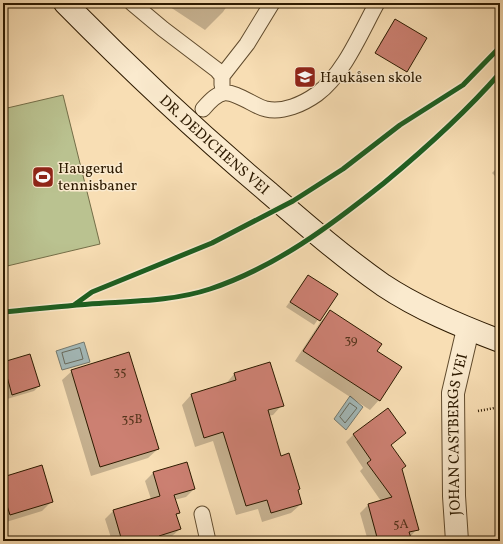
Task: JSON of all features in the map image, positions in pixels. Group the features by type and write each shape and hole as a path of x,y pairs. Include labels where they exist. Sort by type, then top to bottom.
{"street":[{"name":"DR. DEDICHENS VEI","path":"65,3 113,51 220,152 353,262 384,285 468,329 500,341"},
{"name":"JOHAN CASTBERGS VEI","path":"457,541 454,496 453,393 468,329"}],"lane":[{"path":"132,3 157,25 217,70 222,76 223,92"},
{"path":"222,76 247,44 272,3"},
{"path":"203,109 214,96 223,92 240,97 266,109 285,109 302,103 318,93 334,76 355,45 377,3"},
{"path":"202,514 208,541"}],"path":[{"path":"477,412 500,407"}],"green space":[{"name":"Haugerud tennisbaner","path":"63,95 100,244 3,267 3,109"}],"water":[{"path":"84,342 90,362 62,370 56,351"},
{"path":"350,396 363,407 346,430 334,419"}],"building":[{"path":"395,19 427,38 407,72 375,53"},
{"path":"308,275 338,294 320,321 290,302"},
{"path":"330,310 382,344 377,351 402,367 380,401 303,351"},
{"path":"129,352 159,449 100,467 71,370"},
{"path":"30,354 40,386 12,395 3,362"},
{"path":"270,362 284,406 268,410 281,456 289,453 300,489 298,490 302,504 271,513 267,500 246,506 223,432 204,438 191,394 236,380 234,373"},
{"path":"388,408 406,433 391,445 406,466 402,469 419,530 409,532 412,541 378,541 368,504 392,497 367,463 371,460 353,434"},
{"path":"187,462 195,489 174,495 180,513 176,514 181,529 159,536 160,541 122,541 113,510 160,496 153,472"},
{"path":"42,465 53,502 10,515 3,493 3,477"}],"cycle path":[{"path":"74,305 92,292 212,243 293,201 343,169 400,125 463,85 500,47"},
{"path":"3,312 145,301 185,296 210,289 257,269 280,257 323,230 384,183 444,130 500,73"}],"place":[{"name":"Haukåsen skole","path":"305,77"},
{"name":"Haugerud tennisbaner","path":"43,177"}]}
